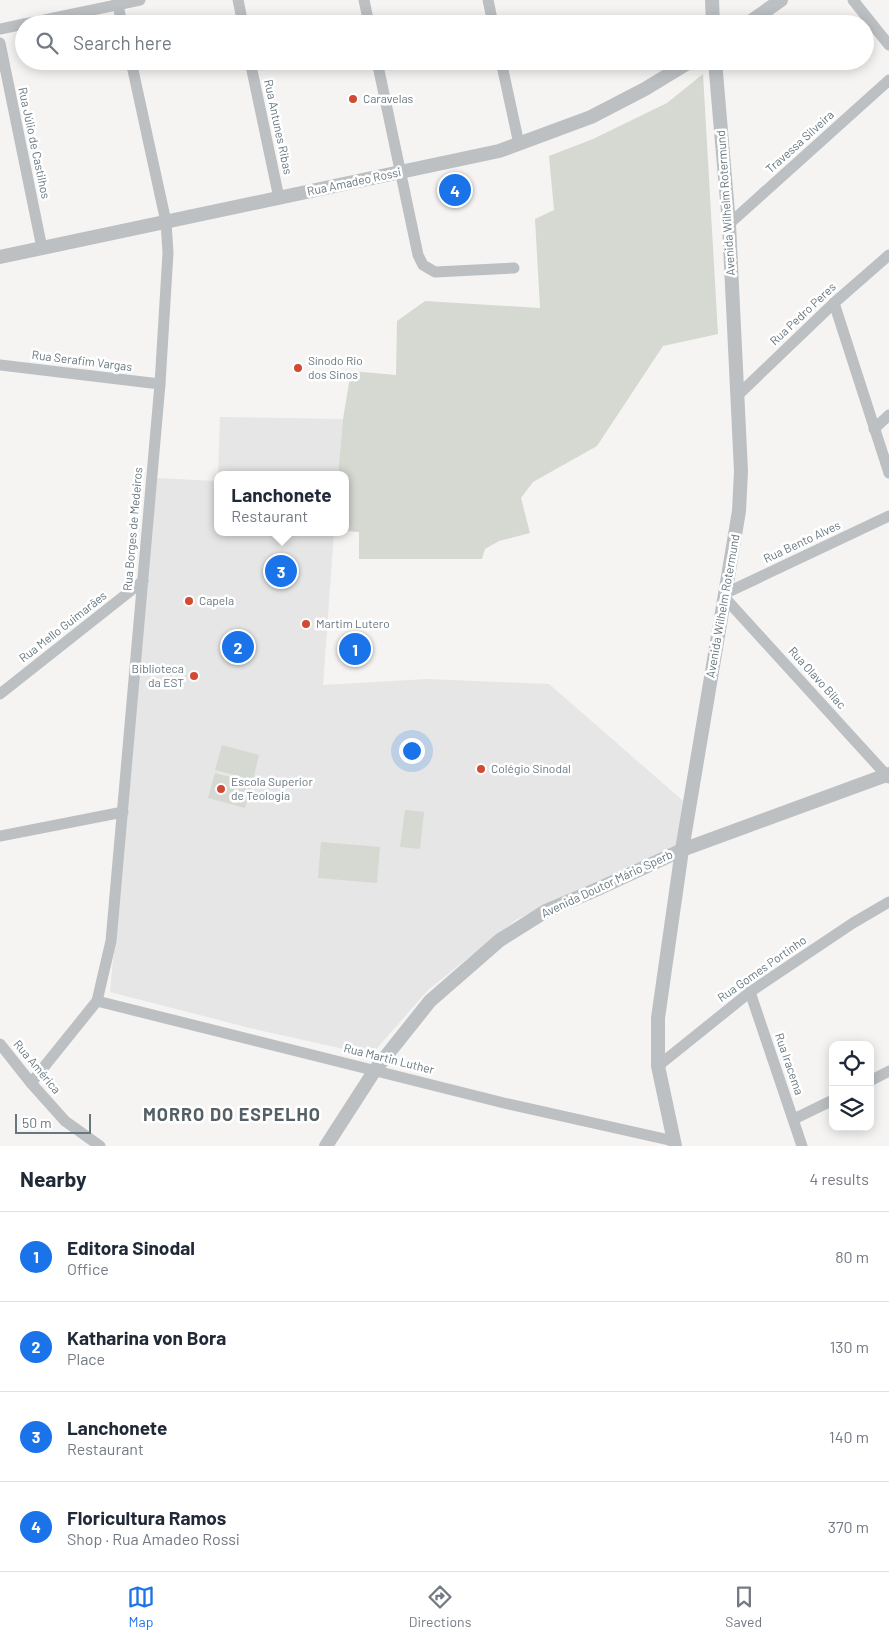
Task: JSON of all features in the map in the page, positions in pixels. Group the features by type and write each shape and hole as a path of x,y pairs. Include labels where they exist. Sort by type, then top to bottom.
{"street":[{"path":"62,15 118,2 140,0"},
{"path":"238,0 241,15"},
{"path":"364,0 367,15"},
{"path":"488,0 491,15"},
{"path":"712,0 713,15"},
{"path":"760,15 781,0"},
{"path":"853,0 865,15"},
{"path":"118,2 120,15"},
{"path":"0,29 15,26"},
{"path":"874,26 889,45"},
{"name":"Rua Júlio de Castilhos","path":"0,43 42,248"},
{"name":"Rua Borges de Medeiros","path":"97,1001 111,941 160,384 168,253 166,222 133,70"},
{"name":"Rua Antunes Ribas","path":"252,70 279,198"},
{"path":"379,70 399,172 418,255 423,265 429,270 436,272 514,268"},
{"path":"503,70 520,144"},
{"name":"Rua Amadeo Rossi","path":"0,257 499,150 591,117 677,70"},
{"name":"Avenida Wilhelm Rotermund","path":"674,1144 658,1066 658,1018 682,850 739,511 741,471 729,224 716,70"},
{"name":"Travessa Silveira","path":"729,224 889,80"},
{"name":"Rua Pedro Peres","path":"738,396 834,303 889,255"},
{"path":"834,303 889,473"},
{"name":"Rua Serafim Vargas","path":"0,365 160,384"},
{"path":"874,429 889,415"},
{"name":"Rua Bento Alves","path":"726,595 889,516"},
{"name":"Rua Mello Guimarães","path":"0,694 142,581"},
{"name":"Rua Olavo Bilac","path":"726,595 888,776"},
{"name":"Avenida Doutor Mário Sperb","path":"326,1146 375,1070 430,1001 500,940 546,911 682,850 888,776"},
{"path":"0,836 123,812"},
{"name":"Rua Gomes Portinho","path":"658,1066 750,992 853,923 889,902"},
{"name":"Rua Iracema","path":"750,992 802,1146"},
{"path":"31,1083 97,1001"},
{"name":"Rua Martin Luther","path":"97,1001 674,1144"},
{"name":"Rua América","path":"0,1044 4,1057 31,1083 65,1121 100,1146"},
{"path":"874,1079 889,1071"},
{"path":"794,1119 829,1102"}],"shaded area":[{"path":"703,74 718,334 663,346 597,446 533,482 521,498 530,533 499,541 485,549 482,559 359,559 359,532 349,531 349,471 338,471 343,419 351,371 396,375 397,321 425,301 540,308 535,219 554,210 549,156 593,139 667,103"},
{"path":"220,417 343,419 338,471 218,471"},
{"name":"Escola Superior de Teologia","path":"157,478 214,481 214,536 334,536 323,685 427,679 549,684 689,806 681,849 517,919 428,990 371,1055 250,1028 110,992"},
{"path":"222,745 259,755 253,780 215,770"},
{"path":"215,773 252,783 245,808 208,798"},
{"path":"405,810 424,812 420,849 400,847"},
{"path":"321,842 380,847 377,883 318,878"}],"place":[{"name":"Caravelas","path":"353,99"},
{"name":"Floricultura Ramos","path":"455,190"},
{"name":"Sínodo Rio dos Sinos","path":"298,368"},
{"name":"Lanchonete","path":"281,571"},
{"name":"Capela","path":"189,601"},
{"name":"Martim Lutero","path":"306,624"},
{"name":"Katharina von Bora","path":"238,647"},
{"name":"Editora Sinodal","path":"355,649"},
{"name":"Biblioteca da EST","path":"194,676"},
{"name":"Colégio Sinodal","path":"481,769"},
{"name":"Escola Superior de Teologia","path":"221,789"}],"district":[{"name":"MORRO DO ESPELHO","path":"232,1115"}]}
